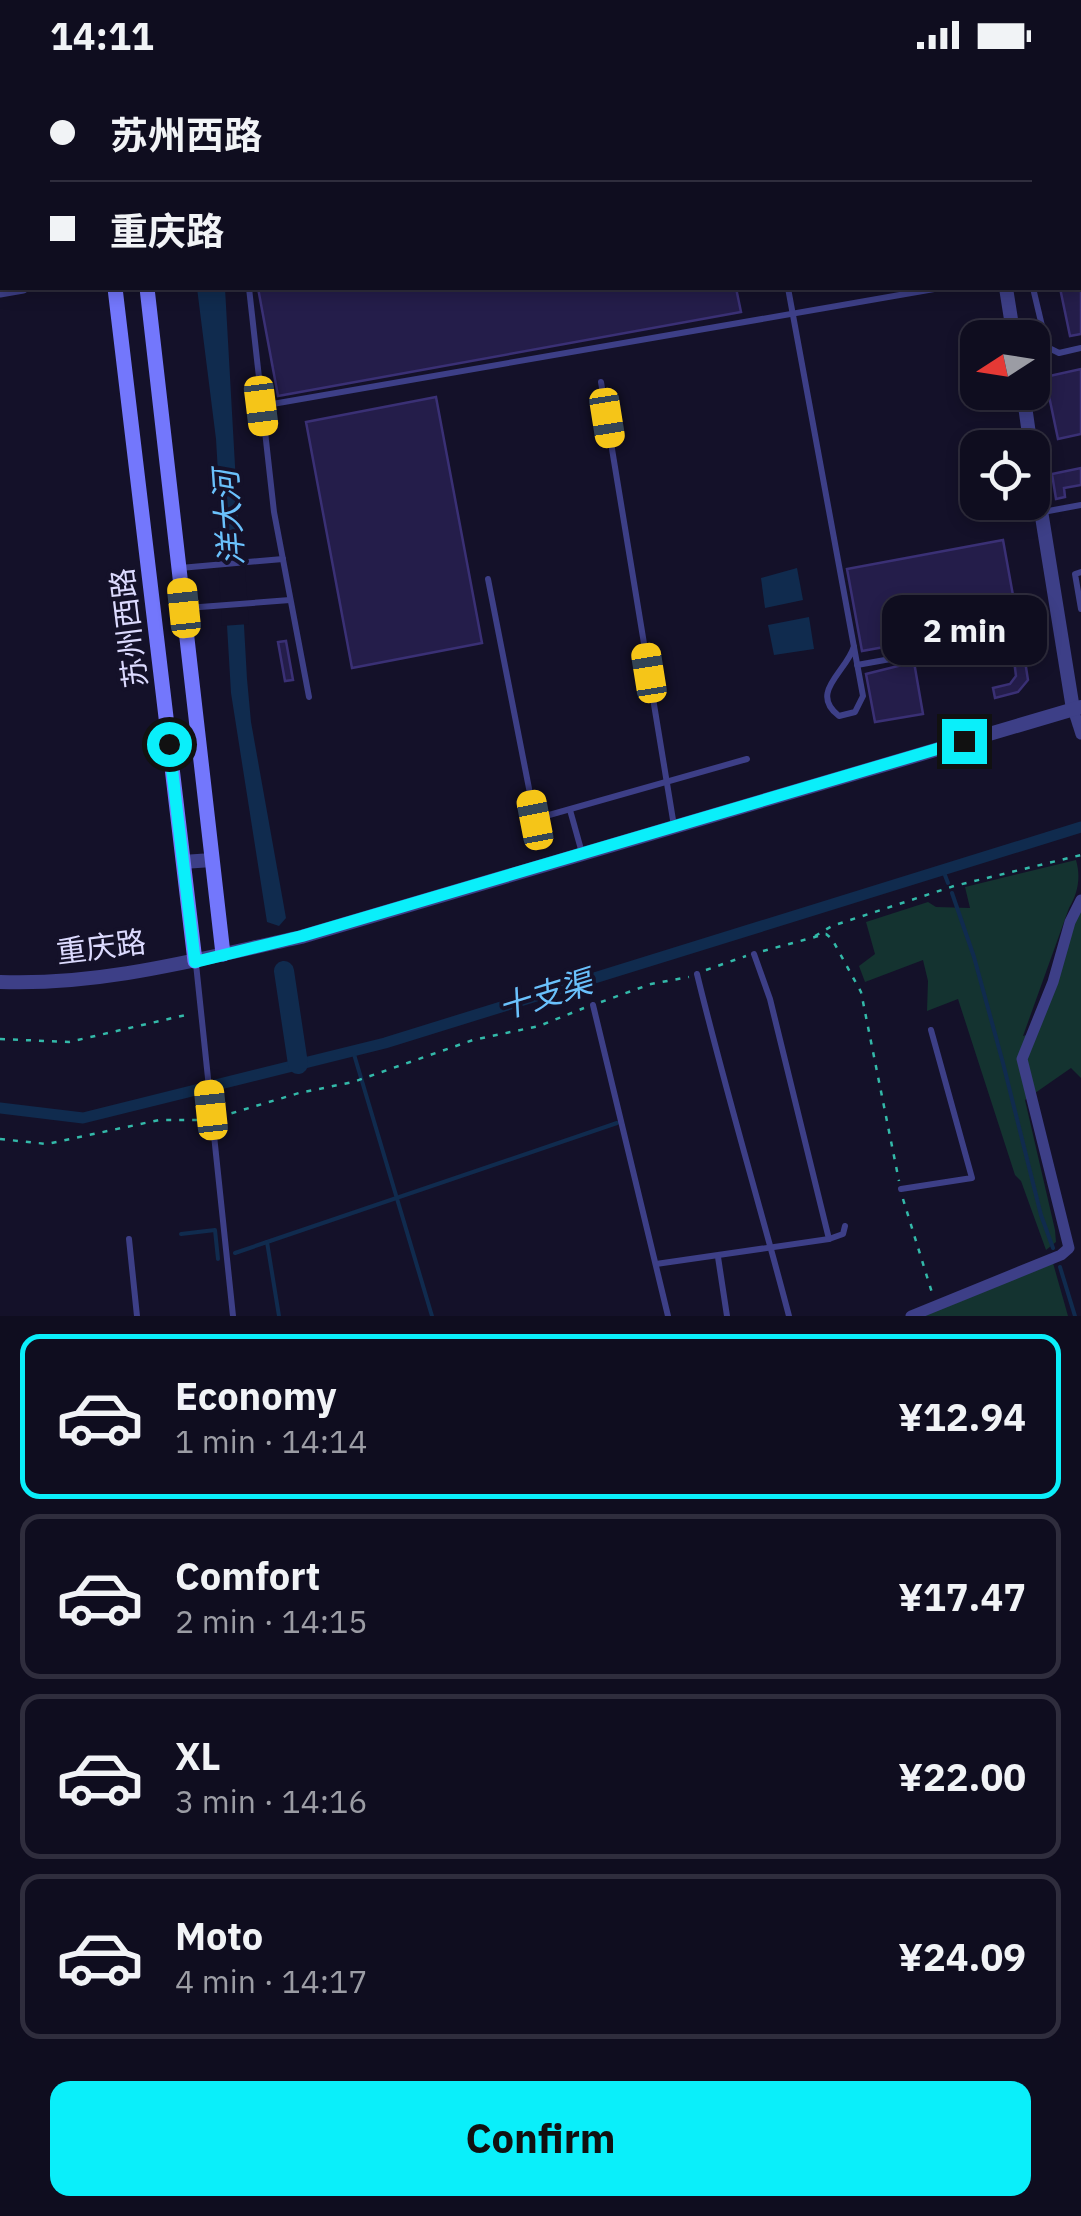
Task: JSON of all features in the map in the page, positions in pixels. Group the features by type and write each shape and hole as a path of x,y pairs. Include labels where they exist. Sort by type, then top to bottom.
{"main road":[{"name":"苏州西路","path":"114,290 195,962"},
{"name":"苏州西路","path":"147,290 184,568 223,954"}],"street":[{"path":"1006,290 1011,320"},
{"path":"1043,520 1081,734"},
{"name":"重庆路","path":"0,982 96,978 195,962 302,936 1077,708"},
{"path":"183,862 212,860"},
{"path":"911,1316 1061,1255 1069,1248 1022,1059 1081,900"}],"lane":[{"path":"249,290 283,559 309,697"},
{"path":"788,290 854,646 862,703 847,716 839,716 827,705 825,697 854,646"},
{"path":"261,406 928,290"},
{"path":"1033,290 1046,346 1059,352 1081,348"},
{"path":"601,382 674,827"},
{"path":"1050,511 1081,505"},
{"path":"184,568 283,559"},
{"path":"1081,572 1075,574 1081,609"},
{"path":"488,579 535,820 747,759"},
{"path":"188,608 290,600"},
{"path":"857,665 1018,636"},
{"path":"570,810 582,854"},
{"path":"754,954 770,999 829,1240"},
{"path":"195,962 233,1316"},
{"path":"697,974 729,1105 743,1140 789,1316"},
{"path":"592,1005 668,1316"},
{"path":"901,1189 972,1178 931,1030"},
{"path":"656,1264 829,1240 842,1234 845,1226"},
{"path":"129,1239 137,1316"},
{"path":"718,1256 727,1316"}],"path":[{"path":"813,937 832,926 954,886 1081,855"},
{"path":"0,1038 69,1042 164,1022 200,1010"},
{"path":"0,1139 47,1144 159,1120 190,1122 366,1078"}],"green space":[{"path":"1076,860 1076,891 1023,1036 1036,1032 1081,906 1081,1078 1071,1068 1025,1100 1055,1230 1056,1242 1046,1250 1021,1181 1015,1175 958,999 927,1011 928,981 923,960 865,982 859,966 875,954 866,922 928,902 936,907 970,908 965,887"},
{"path":"1053,1263 1068,1316 924,1316"}],"water":[{"path":"197,290 225,290 247,679 286,918 279,926 267,922 231,693 216,439"},
{"path":"797,568 803,600 765,608 761,578"},
{"path":"809,617 814,649 774,655 768,625"}],"pier":[{"path":"243,540 249,624 222,626 217,542"}],"building":[{"path":"258,290 736,290 741,312 278,396"},
{"path":"1060,290 1081,290 1081,334 1070,336"},
{"path":"1081,369 1081,434 1058,439 1050,401 1050,376"},
{"path":"436,397 482,643 352,668 306,422"},
{"path":"1081,468 1081,485 1064,488 1065,497 1056,499 1052,474"},
{"path":"1003,540 1018,623 862,651 847,569"},
{"path":"286,641 293,680 285,681 278,642"},
{"path":"1022,642 1028,680 1018,692 995,698 993,688 1010,684 1016,676 1012,644"},
{"path":"914,662 923,714 875,722 866,674"}],"waterway":[{"name":"十支渠","path":"0,1108 83,1118 385,1043 1081,827"},
{"path":"943,870 948,883"},
{"path":"952,893 974,957 1053,1248"},
{"name":"洋大河","path":"284,971 298,1064"},
{"path":"353,1051 432,1316"},
{"path":"267,1242 617,1123"},
{"path":"181,1234 215,1230 218,1259"},
{"path":"235,1253 267,1242 279,1316"},
{"path":"1060,1267 1075,1316"}],"route":[{"path":"169,744 195,962 302,936 964,741"}]}
